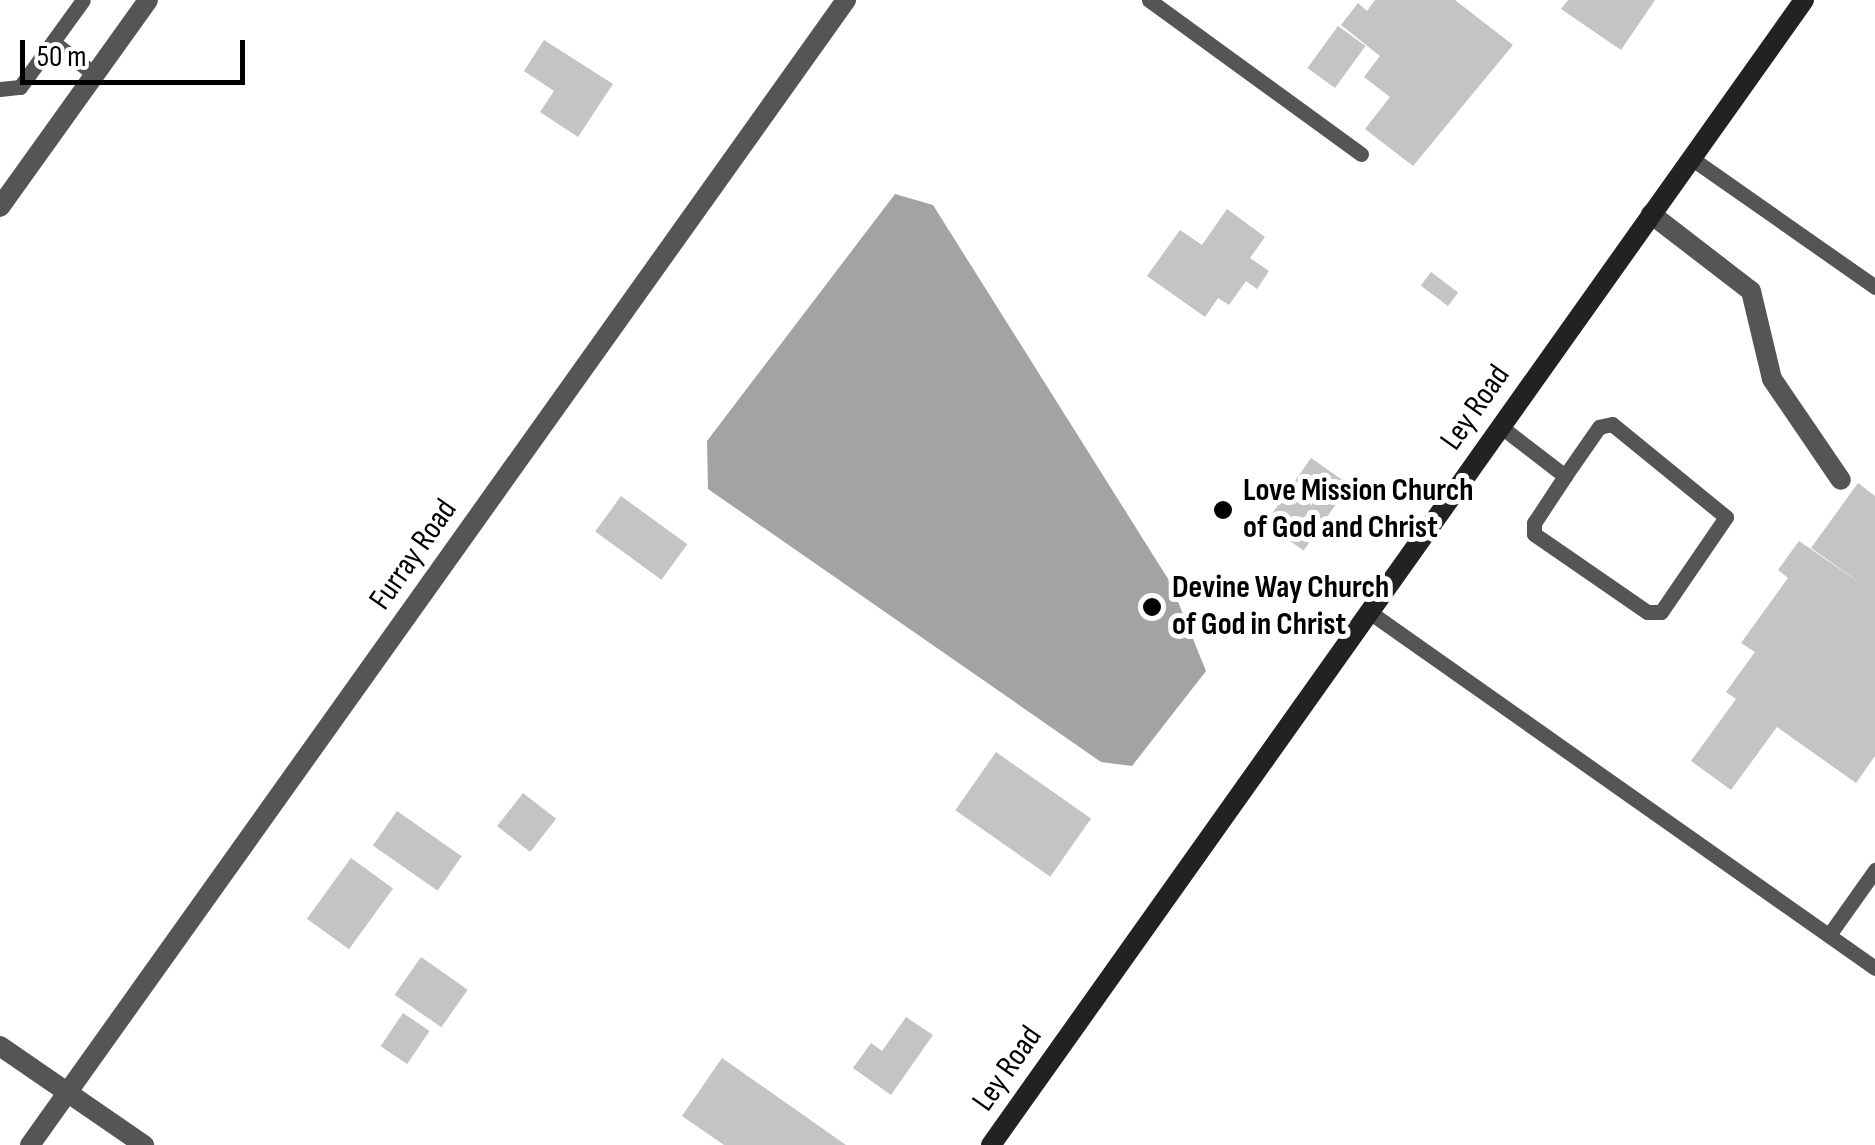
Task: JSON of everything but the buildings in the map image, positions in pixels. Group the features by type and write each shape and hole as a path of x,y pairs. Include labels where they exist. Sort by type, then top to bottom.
{"main road":[{"name":"Ley Road","path":"990,1145 1804,0"}],"street":[{"path":"0,207 148,0"},
{"name":"Furray Road","path":"30,1145 846,0"},
{"path":"1651,214 1751,291 1772,378 1841,480"},
{"path":"0,1046 144,1145"}],"lane":[{"path":"0,89 20,87 83,0"},
{"path":"1148,0 1361,154"},
{"path":"53,42 94,74"},
{"path":"1692,158 1875,286"},
{"path":"1612,424 1725,510 1726,517 1654,614 1534,534 1534,523 1565,476 1599,427 1612,424"},
{"path":"1500,426 1565,476"},
{"path":"1368,612 1875,968"},
{"path":"1828,934 1875,870"}],"shaded area":[{"path":"895,194 933,205 1170,582 1206,671 1132,766 1101,762 708,489 707,441"}],"place":[{"name":"Love Mission Church of God and Christ","path":"1223,510"},
{"name":"Devine Way Church of God in Christ","path":"1152,607"}]}
